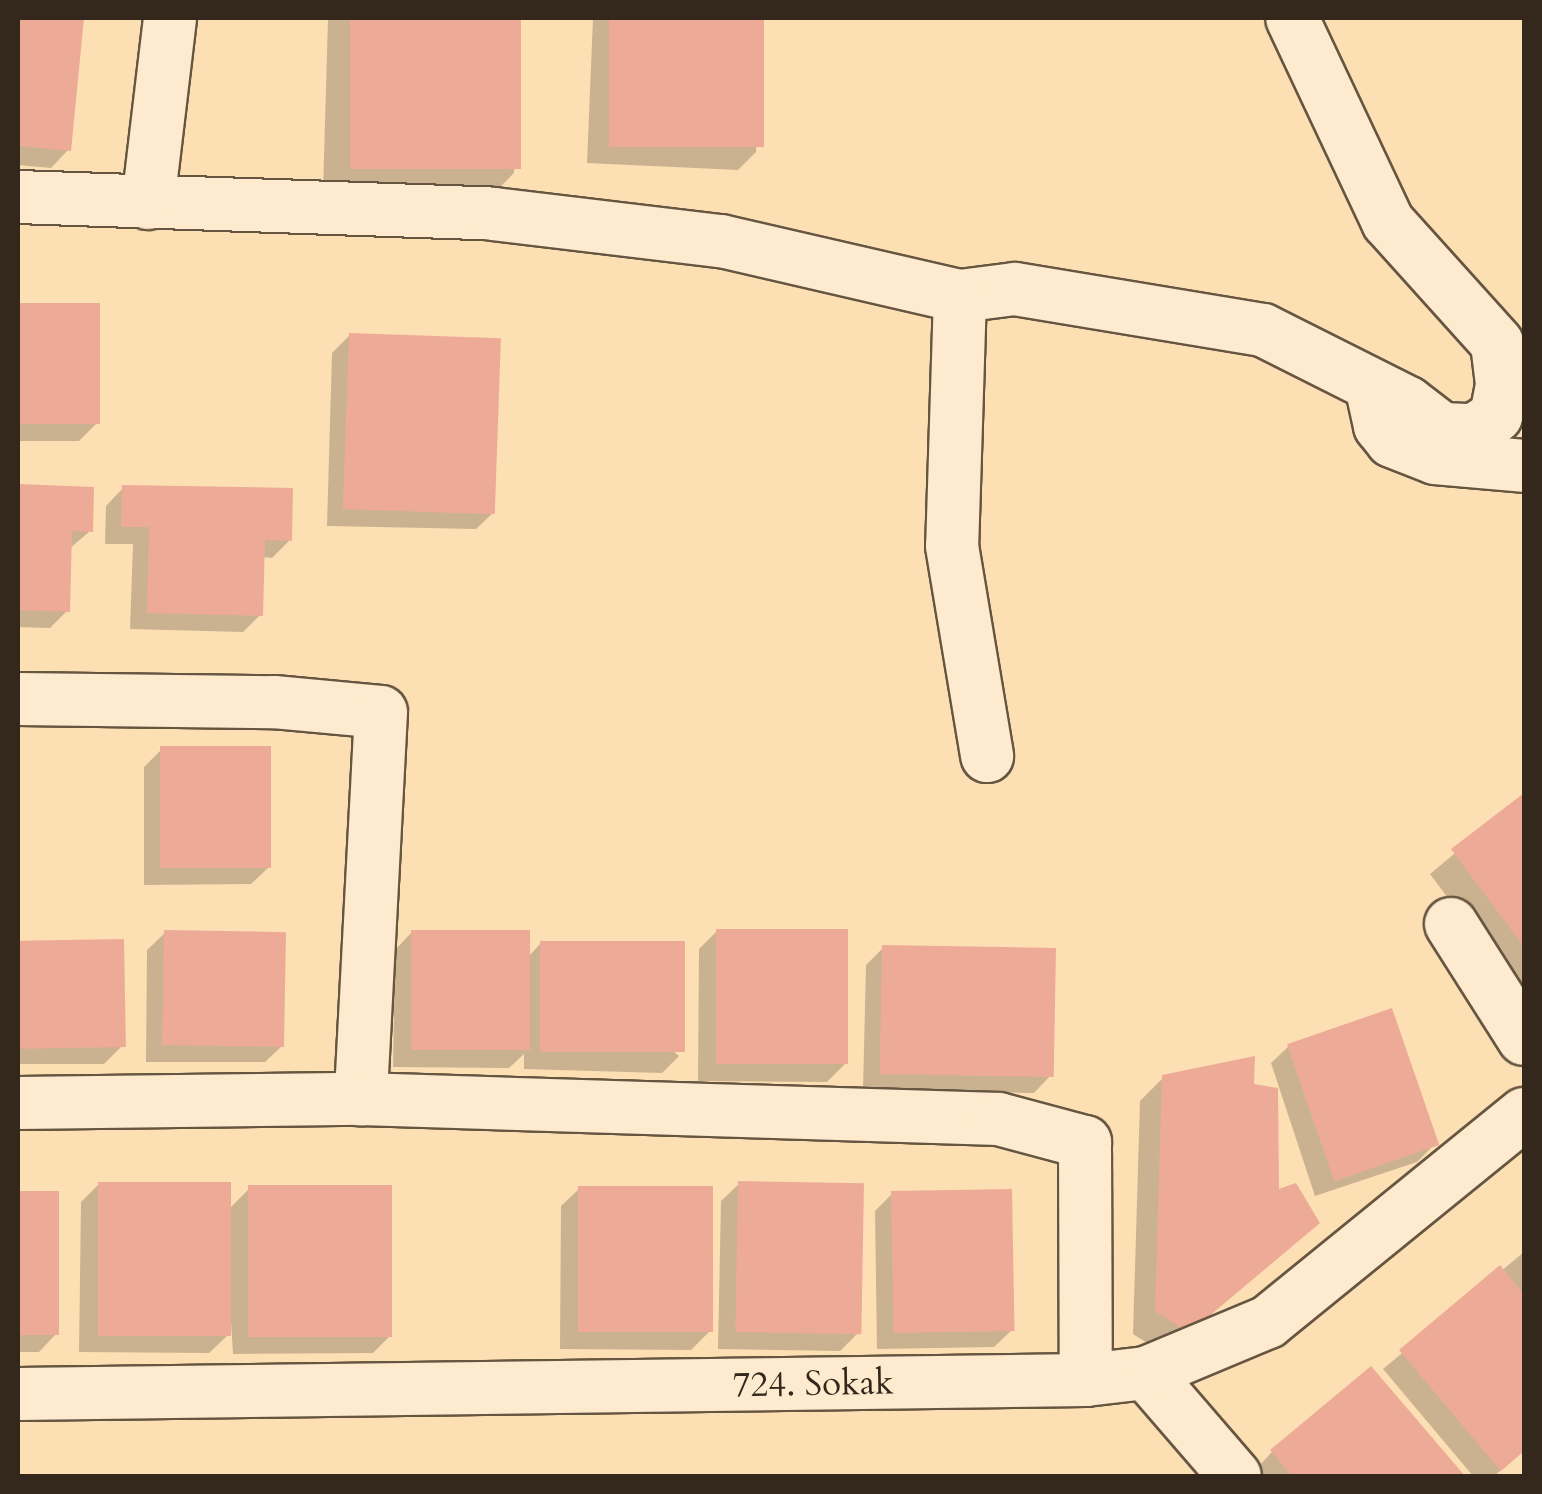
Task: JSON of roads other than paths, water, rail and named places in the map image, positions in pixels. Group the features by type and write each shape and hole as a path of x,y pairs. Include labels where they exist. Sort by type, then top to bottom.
{"street":[{"path":"148,202 170,18"},
{"path":"18,197 492,214 721,241 960,296 1015,289 1264,330 1371,385 1442,429 1474,430 1496,416 1502,384 1497,343 1388,222 1292,18"},
{"path":"960,296 952,546 987,756"},
{"path":"1371,385 1380,426 1392,442 1435,458 1524,466"},
{"path":"18,699 274,702 382,712 361,1099"},
{"path":"1451,924 1524,1039"},
{"path":"18,1103 361,1099 999,1119 1084,1142 1086,1380"},
{"name":"724. Sokak","path":"18,1394 1086,1380 1146,1373 1268,1322 1524,1114"},
{"path":"1146,1373 1235,1476"}]}
